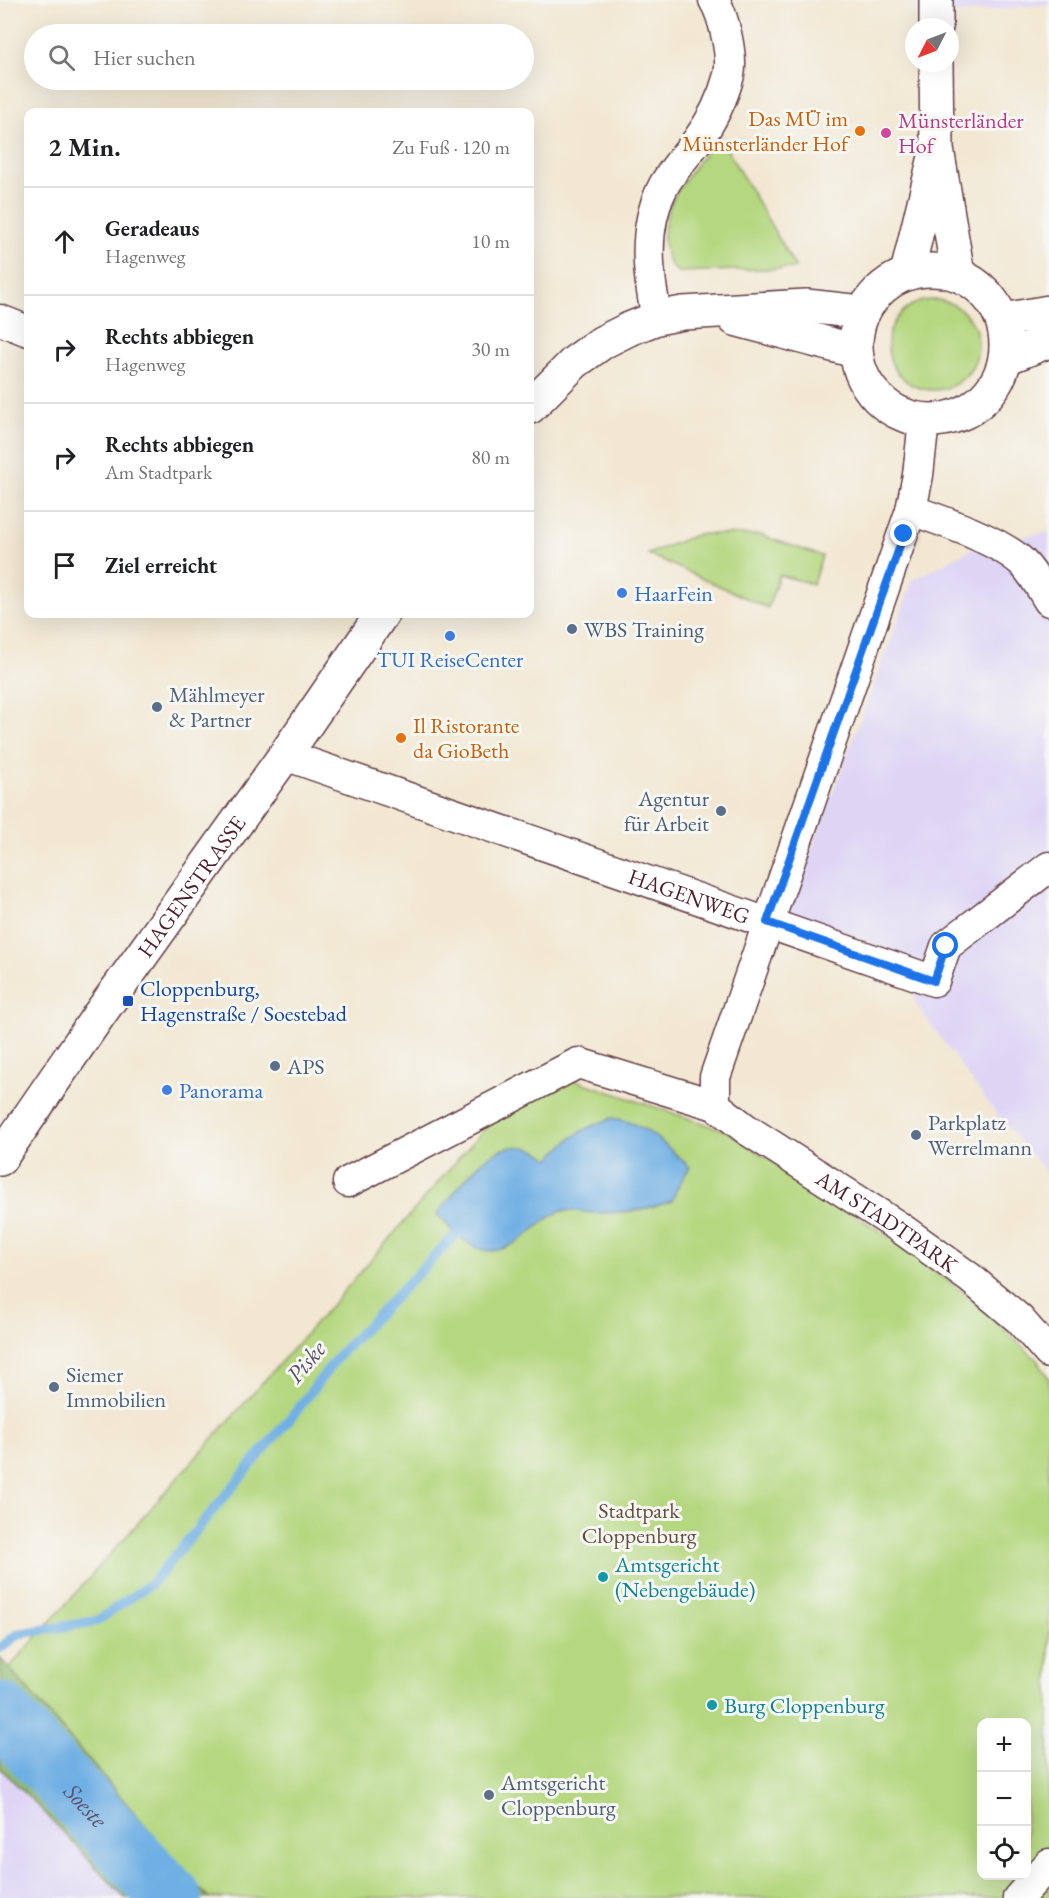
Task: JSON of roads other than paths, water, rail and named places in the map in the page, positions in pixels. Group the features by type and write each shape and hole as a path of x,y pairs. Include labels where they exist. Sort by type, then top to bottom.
{"street":[{"path":"657,318 649,279 649,226 662,188 711,119 729,73 727,41 720,10 714,0"},
{"path":"936,0 936,18"},
{"path":"936,72 937,149 958,274"},
{"path":"908,273 937,149"},
{"path":"932,269 958,274 981,287 1003,320 1006,332 1006,358 999,380 982,402 959,416 924,421 908,417 885,405 868,386 855,351 855,331 861,312 885,286 908,273 932,269"},
{"path":"534,403 575,362 603,342 657,318 683,313 806,306 861,312"},
{"path":"1003,320 1049,312"},
{"path":"711,313 855,351"},
{"path":"0,320 24,329"},
{"path":"1006,358 1049,341"},
{"path":"715,1105 715,1077 911,510 918,475 924,421"},
{"path":"911,510 948,523 995,544 1022,562 1036,579 1049,601"},
{"name":"HAGENSTRASSE","path":"0,1159 379,618"},
{"name":"HAGENWEG","path":"285,755 934,981 946,946 1049,867"},
{"name":"AM STADTPARK","path":"348,1182 578,1063 715,1105 746,1130 899,1227 970,1278 1019,1319 1049,1353"},
{"path":"1018,1898 1049,1864"}],"water":[{"path":"612,1118 635,1124 645,1130 690,1167 672,1201 618,1212 560,1212 520,1240 494,1251 472,1246 437,1214 467,1178 490,1156 503,1149 518,1146 533,1149 550,1159 578,1134"}],"waterway":[{"name":"Piske","path":"0,1648 18,1634 97,1621 153,1582 297,1410 339,1355 456,1234 470,1230"},
{"name":"Soeste","path":"0,1713 171,1898"}],"place":[{"name":"Das MÜ im Münsterländer Hof","path":"860,131"},
{"name":"Münsterländer Hof","path":"886,133"},
{"name":"HaarFein","path":"622,593"},
{"name":"WBS Training","path":"572,629"},
{"name":"TUI ReiseCenter","path":"450,636"},
{"name":"Mählmeyer & Partner","path":"157,707"},
{"name":"Il Ristorante da GioBeth","path":"401,738"},
{"name":"Agentur für Arbeit","path":"721,811"},
{"name":"Cloppenburg, Hagenstraße / Soestebad","path":"128,1001"},
{"name":"APS","path":"275,1066"},
{"name":"Panorama","path":"167,1090"},
{"name":"Parkplatz Werrelmann","path":"916,1135"},
{"name":"Siemer Immobilien","path":"54,1387"},
{"name":"Amtsgericht (Nebengebäude)","path":"603,1577"},
{"name":"Burg Cloppenburg","path":"712,1705"},
{"name":"Amtsgericht Cloppenburg","path":"489,1795"}],"park label":[{"name":"Stadtpark Cloppenburg","path":"639,1522"}]}
